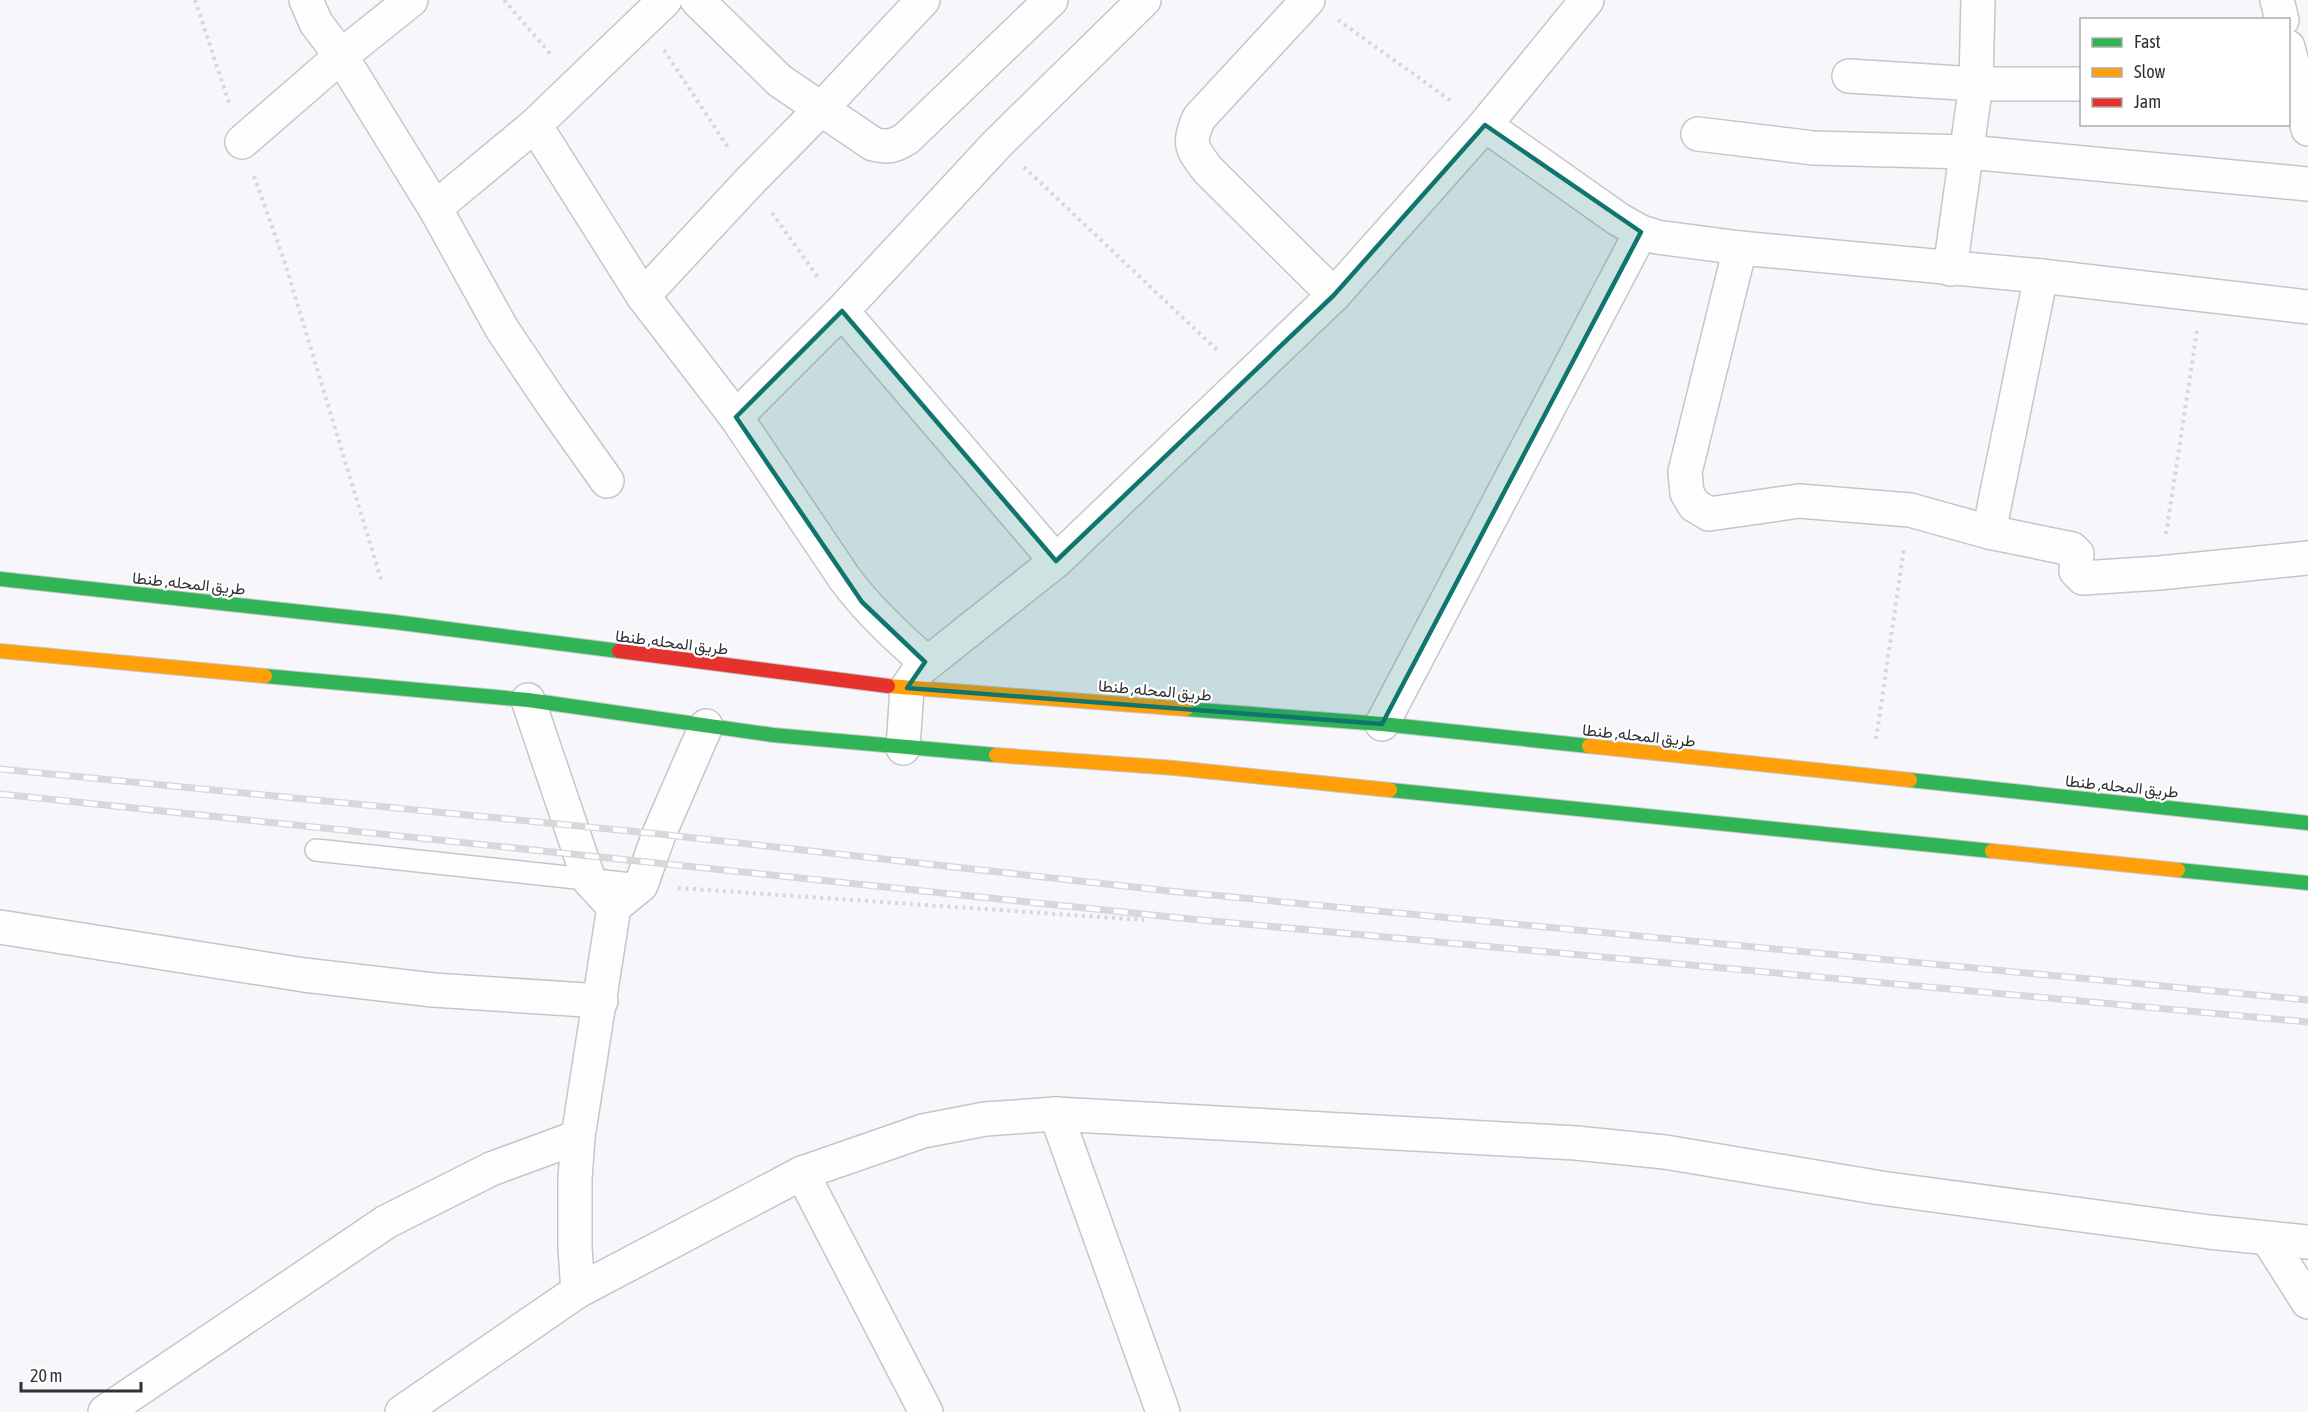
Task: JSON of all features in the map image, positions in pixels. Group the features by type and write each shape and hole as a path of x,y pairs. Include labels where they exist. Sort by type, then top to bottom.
{"highway":[{"name":"طريق المحله, طنطا","path":"0,579 2308,823"},
{"path":"0,651 528,700 706,726 903,748 1185,769 2308,883"}],"street":[{"path":"306,0 316,24 341,56 435,208 502,329 550,402 607,481"},
{"path":"242,142 341,56 411,0"},
{"path":"697,0 780,81 873,144 884,147 897,145 907,138 1051,0"},
{"path":"643,296 923,0"},
{"path":"736,417 842,311 998,142 1144,0"},
{"path":"903,748 917,676 1056,561 1248,380 1334,295 1485,125 1587,0"},
{"path":"1950,269 1976,84 1978,0"},
{"path":"2277,0 2282,18"},
{"path":"1319,7 1199,118 1192,134 1192,149 1208,170 1334,295"},
{"path":"435,208 535,125 654,10"},
{"path":"2290,56 2293,85 2308,129"},
{"path":"1849,76 1976,84 2080,84"},
{"path":"535,125 643,296 736,417 862,602 917,676"},
{"path":"1485,125 1618,219 1641,232 1657,237 1740,248 2041,276 2308,307"},
{"path":"1698,134 1813,148 1968,152 2308,184"},
{"path":"1382,724 1641,232"},
{"path":"1740,248 1685,472 1687,493 1694,506 1709,514 1788,502 1810,501 1910,510 1989,532 2072,549 2077,554 2076,571 2083,578 2160,573 2308,558"},
{"path":"1989,532 2041,276"},
{"path":"842,311 1056,561"},
{"path":"528,700 589,880 614,907"},
{"path":"578,1291 575,1248 575,1179 578,1137 614,907 641,885 659,834 706,726"},
{"path":"0,927 304,975 434,990 601,1001"},
{"path":"1056,1114 1162,1412"},
{"path":"402,1412 578,1291 802,1173 923,1131 985,1119 1056,1114 1554,1142 1665,1152 1893,1189 2268,1239 2308,1242"},
{"path":"105,1412 386,1222 491,1169 578,1137"},
{"path":"802,1173 926,1412"},
{"path":"2268,1239 2308,1302"}],"lane":[{"path":"316,850 641,885"}],"path":[{"path":"195,0 284,260 394,622"},
{"path":"504,0 577,85"},
{"path":"1319,7 1485,125"},
{"path":"654,10 750,181 842,311"},
{"path":"998,142 1248,380"},
{"path":"2160,573 2202,294"},
{"path":"1870,775 1910,510"},
{"path":"641,885 1144,920"}],"highlighted area":[{"path":"1485,125 1641,232 1382,724 907,688 925,662 862,602 736,417 842,311 1056,561 1334,295"}],"railway":[{"path":"0,769 659,834 1169,891 2308,1000"},
{"path":"0,794 1190,919 2308,1022"}],"traffic: fast":[{"path":"0,579 394,622 619,651"},
{"path":"265,676 528,700 773,735 996,755"},
{"path":"1186,709 1382,724 1589,746"},
{"path":"1910,780 2308,823"},
{"path":"1390,790 1992,851"},
{"path":"2178,870 2308,883"}],"traffic: slow":[{"path":"0,651 265,676"},
{"path":"888,686 1186,709"},
{"path":"1589,746 1910,780"},
{"path":"996,755 1174,768 1390,790"},
{"path":"1992,851 2178,870"}],"traffic: jam":[{"path":"619,651 888,686"}]}
